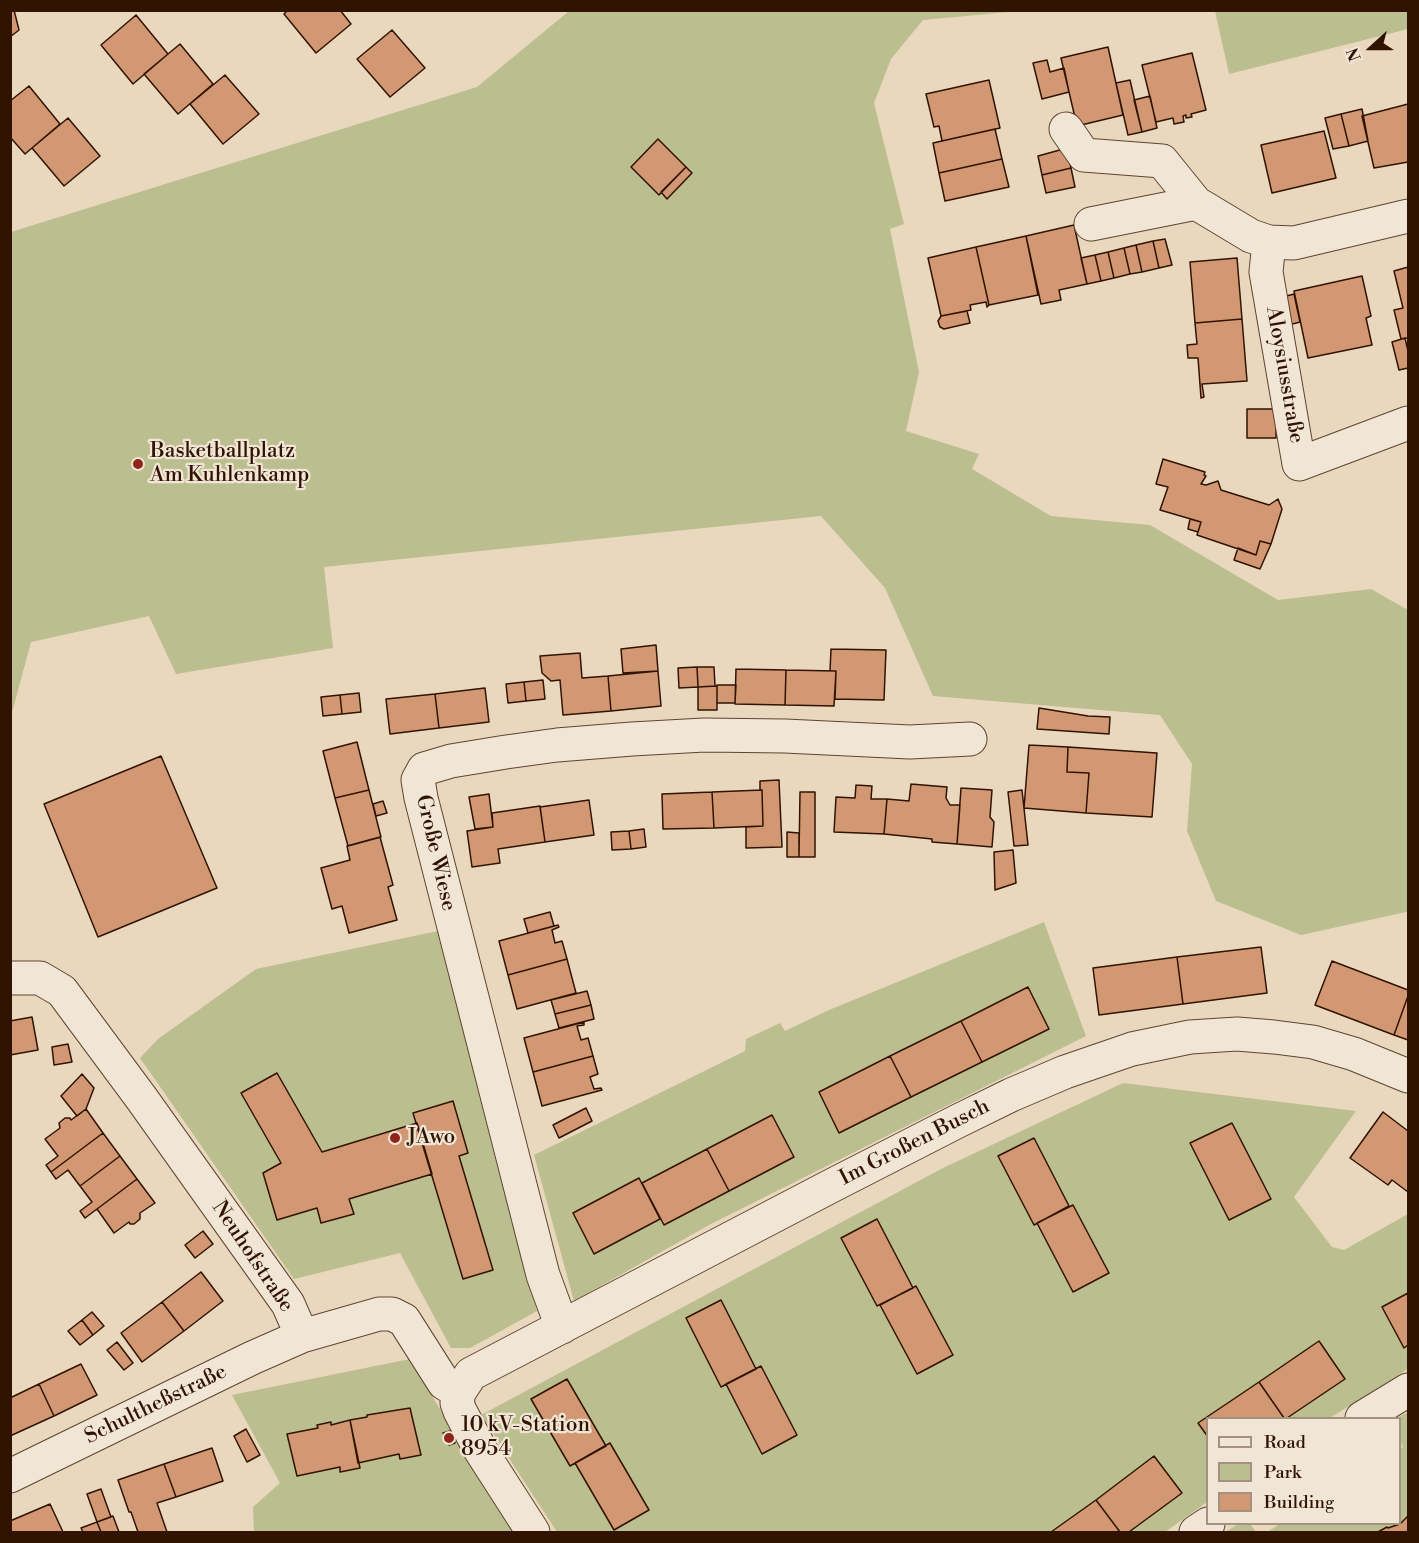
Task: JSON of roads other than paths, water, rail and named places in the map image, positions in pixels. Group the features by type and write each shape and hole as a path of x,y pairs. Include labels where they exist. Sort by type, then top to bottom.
{"street":[{"path":"1066,129 1084,155 1162,161 1196,203 1251,236 1269,242 1294,243 1408,216"},
{"path":"1091,224 1196,203"},
{"name":"Aloysiusstraße","path":"1269,242 1266,272 1299,464 1408,423"},
{"name":"Große Wiese","path":"562,1328 543,1275 429,832 418,780 424,769 451,761 556,745 704,735 910,742 970,739"},
{"name":"Neuhofstraße","path":"10,978 40,978 62,991 288,1304 302,1336 379,1314 392,1314 404,1320 444,1383 459,1392"},
{"name":"Im Großen Busch","path":"459,1392 471,1374 958,1121 1065,1072 1132,1049 1190,1037 1237,1034 1274,1037 1313,1042 1396,1069 1408,1076"},
{"name":"Schultheßstraße","path":"10,1476 302,1336"},
{"path":"1365,1417 1408,1390"},
{"path":"459,1392 457,1402 460,1412 533,1533"}],"place":[{"name":"Basketballplatz Am Kuhlenkamp","path":"138,464"},
{"name":"JAwo","path":"395,1138"},
{"name":"10 kV-Station 8954","path":"449,1438"}]}
